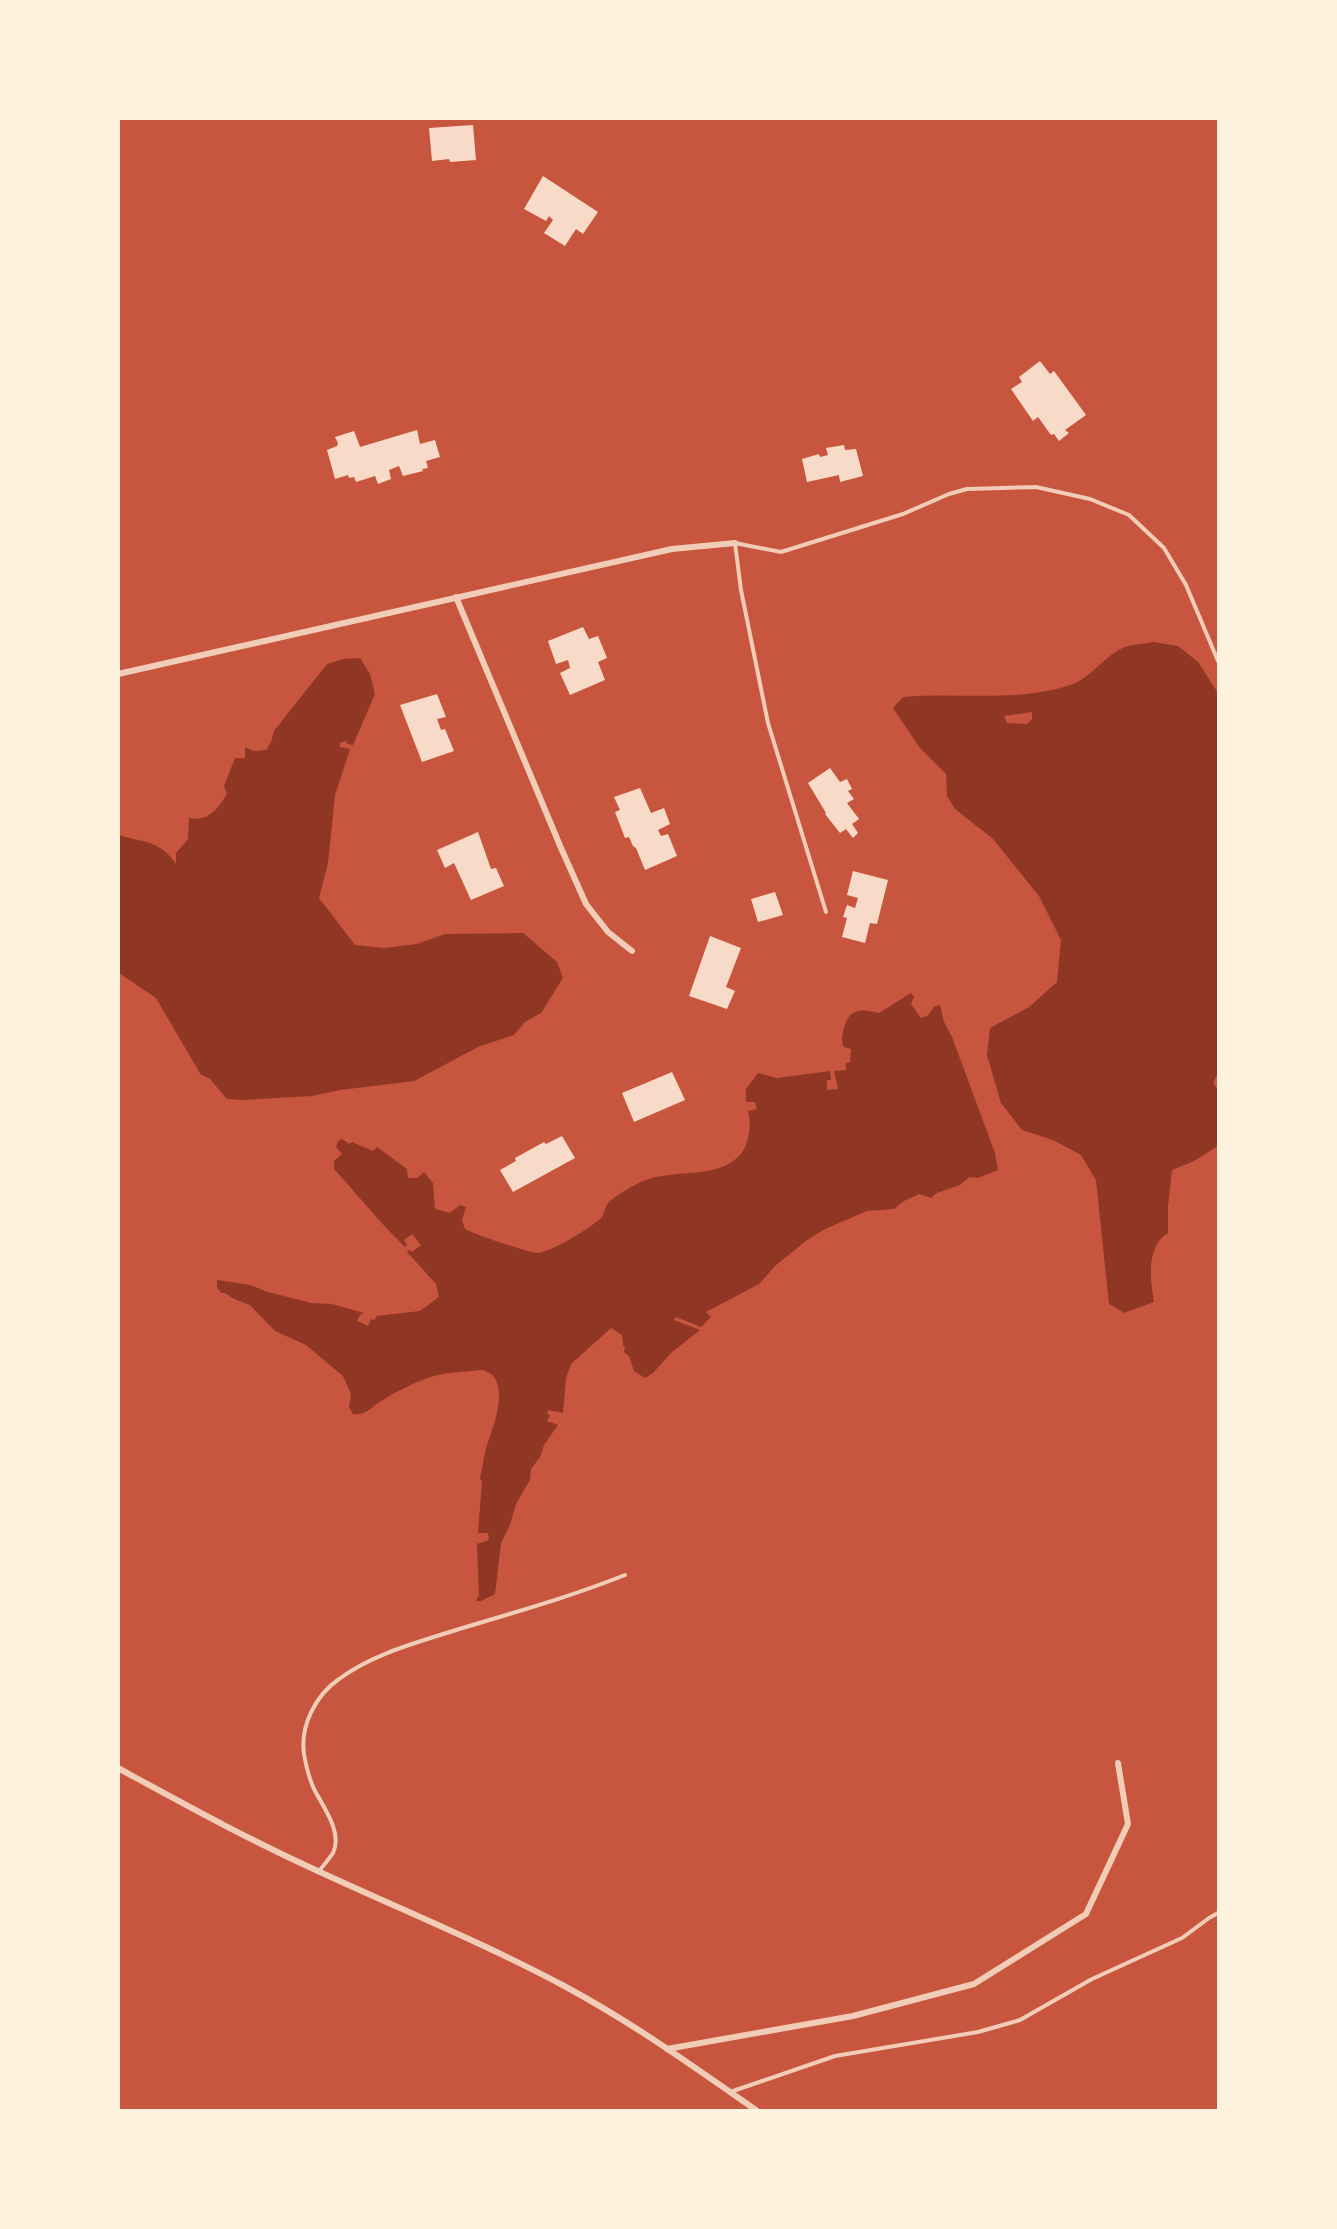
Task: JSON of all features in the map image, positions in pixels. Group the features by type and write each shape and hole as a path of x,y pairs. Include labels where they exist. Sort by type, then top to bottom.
{"street":[{"path":"118,674 672,549 735,543"},
{"path":"456,597 586,904 608,932 632,951"},
{"path":"667,2049 854,2016 975,1984 1086,1914 1128,1824 1118,1763"},
{"path":"118,1767 319,1872 478,1942 568,1988 623,2020 756,2110"}],"lane":[{"path":"826,912 768,723 741,590 735,543 781,552 903,514 949,494 967,489 1036,487 1090,499 1129,515 1164,548 1186,585 1218,662"},
{"path":"319,1872 334,1851 334,1837 331,1820 308,1772 304,1750 305,1725 315,1704 336,1680 364,1663 407,1645 592,1588 625,1575"},
{"path":"729,2092 835,2056 978,2032 1020,2020 1092,1979 1182,1938 1209,1917 1218,1913"}],"shaded area":[{"path":"1153,642 1178,646 1198,662 1218,693 1218,1073 1213,1083 1218,1090 1218,1146 1194,1161 1172,1170 1168,1233 1156,1246 1151,1264 1154,1302 1124,1313 1109,1304 1096,1180 1081,1155 1053,1140 1022,1130 1001,1103 987,1055 990,1028 1029,1007 1057,982 1061,940 1039,896 993,839 955,809 947,796 946,774 920,748 893,708 903,697 1011,695 1053,690 1080,681 1118,650","holes":["1032,712 1032,719 1027,724 1007,723 1004,716"]},
{"path":"360,658 370,674 375,694 353,745 347,744 346,741 340,743 340,747 350,749 335,795 328,863 319,898 355,945 384,948 417,944 445,934 523,933 557,962 563,978 541,1013 525,1022 514,1035 478,1047 414,1081 340,1090 312,1096 227,1099 209,1078 201,1075 156,998 119,973 119,835 158,846 176,864 176,853 188,839 189,818 207,816 220,805 227,794 224,786 235,758 245,758 245,747 253,751 266,750 274,731 327,664 343,659"},
{"path":"911,993 914,997 911,1004 921,1018 927,1016 935,1006 940,1005 944,1022 952,1037 995,1153 998,1170 978,1178 969,1177 960,1185 937,1193 931,1198 919,1194 894,1209 867,1211 825,1229 807,1240 775,1266 759,1284 706,1312 711,1317 701,1327 676,1317 674,1320 700,1330 672,1352 653,1373 645,1378 634,1371 629,1356 624,1352 622,1335 611,1328 571,1364 566,1378 563,1413 548,1410 547,1414 550,1415 547,1421 558,1425 531,1469 530,1480 516,1504 510,1525 501,1543 495,1594 481,1601 476,1601 479,1596 477,1544 489,1540 488,1533 478,1533 482,1482 480,1478 485,1451 497,1415 499,1393 493,1376 480,1370 430,1377 392,1394 365,1412 353,1414 349,1407 351,1394 343,1376 306,1345 275,1331 250,1305 221,1293 217,1287 217,1280 250,1285 311,1303 332,1304 364,1313 357,1321 368,1326 371,1319 375,1320 376,1316 420,1311 439,1297 436,1284 407,1252 409,1250 412,1252 421,1245 412,1234 404,1240 407,1245 405,1247 334,1169 334,1161 342,1154 336,1147 338,1141 342,1139 349,1144 352,1142 373,1151 377,1147 407,1169 408,1178 417,1178 424,1172 433,1183 435,1209 450,1213 460,1205 466,1207 462,1220 465,1229 514,1247 539,1253 563,1243 590,1227 602,1217 610,1201 641,1182 665,1175 716,1169 737,1158 748,1136 750,1123 748,1111 757,1109 755,1102 746,1102 746,1089 758,1073 777,1078 830,1071 831,1080 827,1080 827,1090 838,1089 834,1071 846,1070 846,1063 850,1062 851,1049 844,1047 842,1042 849,1016 862,1010 879,1013"}],"building":[{"path":"473,125 476,160 432,161 429,128"},
{"path":"543,176 598,212 583,234 576,229 565,246 544,233 553,220 549,216 546,221 524,209"},
{"path":"1040,361 1050,374 1054,371 1086,415 1065,430 1069,433 1059,441 1054,434 1051,435 1038,417 1033,421 1011,389 1022,382 1019,377"},
{"path":"417,430 420,444 435,440 440,457 426,461 428,468 422,469 423,471 403,476 399,466 389,470 391,479 378,484 375,476 356,482 354,477 349,478 348,475 335,479 327,450 337,446 335,437 354,431 360,447"},
{"path":"844,445 845,450 856,449 863,476 840,482 839,475 807,482 802,459 819,454 820,457 828,455 826,448"},
{"path":"583,627 589,639 598,636 607,658 598,662 605,680 570,695 560,673 570,668 568,660 556,664 548,641"},
{"path":"437,694 446,717 437,719 441,730 445,729 454,751 422,762 400,705"},
{"path":"830,768 840,782 847,779 852,789 848,791 854,799 847,803 859,819 852,824 858,833 853,838 846,829 840,833 825,814 808,783"},
{"path":"640,788 651,813 664,808 670,824 658,830 661,836 668,834 677,856 645,870 636,848 629,837 625,838 615,812 620,810 614,797"},
{"path":"478,832 491,869 496,868 504,886 471,900 454,863 445,868 437,850"},
{"path":"853,871 888,880 877,924 870,923 865,943 842,937 847,918 843,917 847,905 855,908 858,898 847,895"},
{"path":"775,892 783,915 758,922 751,899"},
{"path":"710,936 741,948 726,987 735,991 727,1009 689,996"},
{"path":"672,1072 685,1100 634,1122 622,1093"},
{"path":"562,1136 575,1158 513,1192 500,1170 516,1161 515,1158 544,1142 546,1144"}]}
